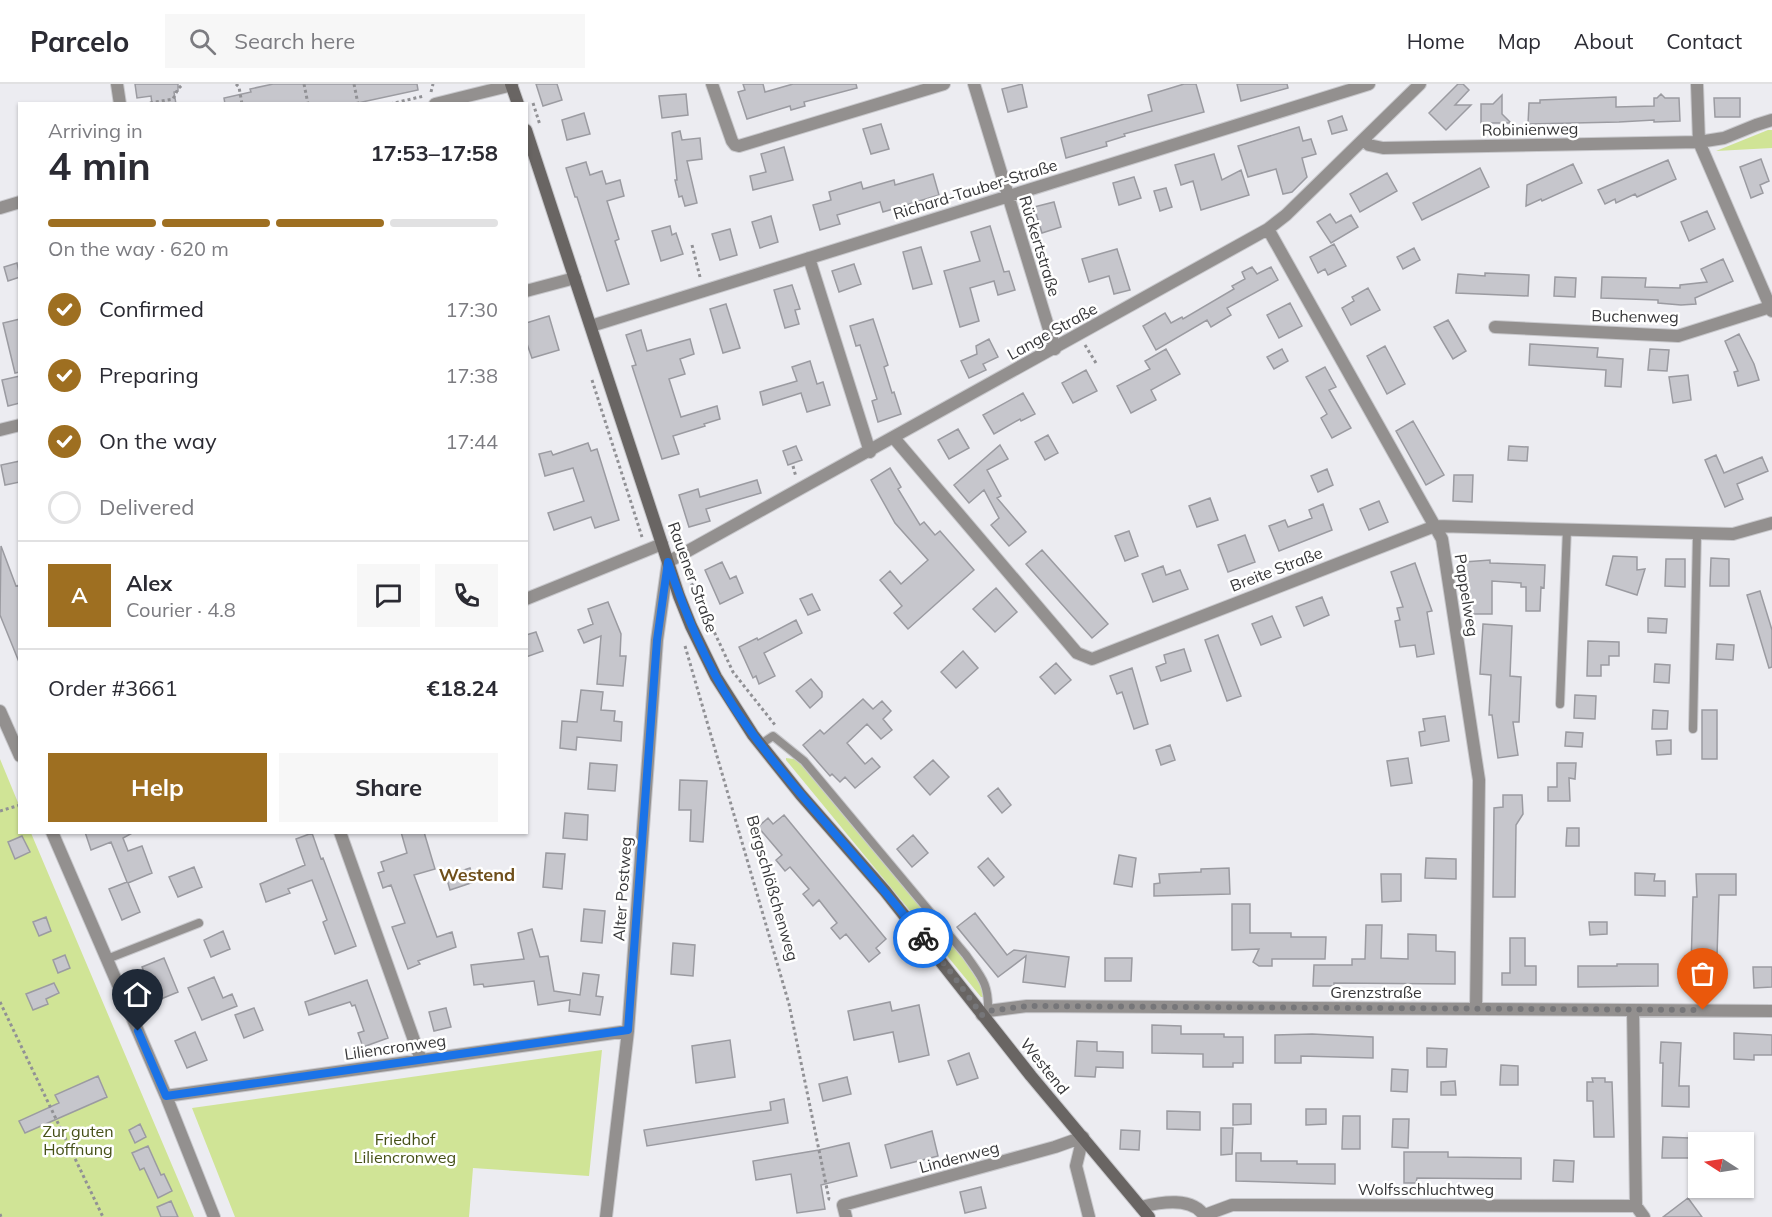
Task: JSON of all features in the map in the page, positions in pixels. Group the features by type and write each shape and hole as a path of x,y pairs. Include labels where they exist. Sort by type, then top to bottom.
{"main road":[{"path":"512,85 517,102"},
{"name":"Rauener Straße","path":"528,136 668,562 691,626 716,677 731,703 801,795 885,891 949,970"},
{"name":"Westend","path":"949,970 1149,1217"}],"street":[{"path":"117,84 120,102"},
{"path":"712,84 732,141 739,146 944,84"},
{"name":"Rückertstraße","path":"975,84 1055,349"},
{"name":"Richard-Tauber-Straße","path":"591,326 1369,84"},
{"name":"Lange Straße","path":"668,562 870,452 1268,229 1286,215 1420,84"},
{"path":"1697,84 1699,142"},
{"path":"443,102 512,85"},
{"name":"Robinienweg","path":"1364,140 1369,145 1383,148 1699,142 1724,138 1756,124 1772,120"},
{"name":"Buchenweg","path":"1495,327 1678,336 1771,309 1699,142"},
{"path":"0,208 18,203"},
{"name":"Pappelweg","path":"1268,229 1442,539 1479,780 1476,1009"},
{"path":"809,258 870,452"},
{"path":"528,290 575,278"},
{"path":"0,430 18,426"},
{"name":"Breite Straße","path":"894,438 1077,653 1092,659 1435,526 1733,534 1772,523"},
{"path":"528,598 662,544"},
{"name":"Alter Postweg","path":"606,1217 628,1030 657,640 668,562"},
{"path":"0,711 18,752"},
{"path":"53,834 166,1096 214,1217"},
{"path":"341,834 421,1060"},
{"name":"Grenzstraße","path":"985,1013 1027,1006 1772,1011"},
{"path":"1633,1010 1636,1206 1644,1217"},
{"name":"Liliencronweg","path":"166,1096 628,1030"},
{"path":"1083,1137 1076,1166 1089,1217"},
{"name":"Lindenweg","path":"845,1211 1083,1137"},
{"path":"1141,1207 1176,1202 1197,1208 1205,1216"},
{"name":"Wolfsschluchtweg","path":"1205,1216 1232,1205 1636,1206"}],"lane":[{"path":"1560,704 1567,529"},
{"path":"1693,729 1697,534"},
{"path":"761,744 773,736 812,769 966,955 986,984 989,996 985,1013"},
{"path":"107,959 199,923"}],"path":[{"path":"156,102 173,99 183,84"},
{"path":"236,84 242,102"},
{"path":"304,84 308,102"},
{"path":"354,84 358,102"},
{"path":"399,102 430,95 433,84"},
{"path":"692,245 704,291"},
{"path":"1080,335 1096,363"},
{"path":"590,374 646,550"},
{"path":"681,555 733,672 778,729"},
{"name":"Bergschlößchenweg","path":"683,641 789,1004 829,1199 845,1211"},
{"path":"0,811 18,806"},
{"path":"0,1002 104,1217"}],"green space":[{"path":"1772,130 1772,148 1716,151"},
{"path":"786,758 800,763 960,954 984,990 986,997 981,997"},
{"name":"Zur guten Hoffnung","path":"0,759 18,803 18,834 31,834 194,1217 0,1217"},
{"name":"Friedhof Liliencronweg","path":"602,1050 589,1176 473,1168 469,1217 235,1217 192,1108"}],"building":[{"path":"135,84 178,84 178,91 174,92 176,102 152,102 151,96 137,98"},
{"path":"273,84 417,84 418,90 362,102 225,102 224,98 251,92 250,89"},
{"path":"536,84 557,84 562,100 543,106"},
{"path":"743,84 763,84 765,92 793,84 856,84 857,88 804,102 805,106 791,110 790,106 747,119 738,92 745,90"},
{"path":"1022,84 1027,107 1008,112 1002,89"},
{"path":"1184,84 1196,84 1204,112 1124,134 1125,136 1106,142 1107,146 1066,158 1061,138 1152,111 1148,95"},
{"path":"1237,84 1287,84 1288,88 1241,101"},
{"path":"1458,84 1463,84 1469,90 1455,105 1471,105 1446,130 1429,113"},
{"path":"686,94 688,115 662,118 659,96"},
{"path":"1661,94 1665,98 1679,98 1680,121 1528,124 1529,103 1540,103 1540,100 1616,97 1616,107 1654,106 1654,98"},
{"path":"1502,95 1502,114 1511,123 1481,123 1481,104 1493,104"},
{"path":"1714,98 1740,98 1740,117 1715,117"},
{"path":"584,113 590,134 567,140 562,120"},
{"path":"1342,116 1347,130 1332,134 1328,121"},
{"path":"881,124 889,149 871,154 863,129"},
{"path":"1299,127 1303,141 1311,139 1316,154 1302,158 1307,177 1292,192 1283,194 1276,169 1248,177 1238,146"},
{"path":"680,131 682,140 700,138 702,159 687,161 697,203 685,206 682,196 679,197 675,180 677,180 672,133"},
{"path":"784,147 793,180 753,190 750,176 766,172 761,154"},
{"path":"1214,154 1222,180 1241,170 1249,195 1201,210 1193,181 1181,185 1175,165"},
{"path":"1761,159 1769,181 1760,185 1763,193 1751,198 1740,167"},
{"path":"1668,160 1676,179 1637,197 1635,194 1616,203 1615,199 1605,204 1598,190"},
{"path":"586,162 590,175 602,171 606,184 620,180 624,196 607,201 619,239 615,241 629,284 607,291 566,168"},
{"path":"1573,164 1582,183 1526,206 1527,185"},
{"path":"1480,168 1489,187 1422,220 1413,203"},
{"path":"1387,173 1397,191 1360,212 1350,194"},
{"path":"933,174 939,195 883,212 880,202 837,215 840,224 820,230 813,205 831,200 829,192 861,182 863,189 894,180 895,185"},
{"path":"1134,177 1141,198 1119,205 1113,183"},
{"path":"1166,188 1172,207 1160,211 1154,191"},
{"path":"1054,202 1061,227 1042,233 1034,207"},
{"path":"1707,211 1715,229 1689,241 1681,222"},
{"path":"1330,214 1336,223 1351,215 1358,227 1331,243 1317,222"},
{"path":"771,216 778,242 760,248 752,222"},
{"path":"670,226 672,235 676,233 683,254 661,261 652,231"},
{"path":"990,226 1004,272 1009,271 1015,290 998,295 994,281 970,288 979,321 960,327 944,271 980,261 971,232"},
{"path":"730,229 737,255 720,260 712,234"},
{"path":"1334,244 1346,266 1328,275 1325,269 1318,273 1310,257"},
{"path":"921,247 932,284 913,289 903,252"},
{"path":"1414,248 1420,260 1403,269 1397,257"},
{"path":"1117,249 1130,290 1114,294 1109,276 1089,282 1082,259"},
{"path":"1723,259 1733,281 1695,298 1696,304 1681,305 1658,303 1658,300 1601,298 1602,277 1646,278 1645,287 1680,288 1680,285 1707,282 1701,269"},
{"path":"17,263 18,278 8,281 4,267"},
{"path":"854,264 861,284 839,292 832,271"},
{"path":"1252,267 1257,274 1271,267 1278,280 1227,308 1231,315 1211,327 1207,320 1156,350 1143,326 1165,313 1171,323 1182,317 1183,319 1234,289 1232,286 1245,279 1242,272"},
{"path":"1485,273 1529,275 1528,296 1456,293 1458,274 1485,276"},
{"path":"1555,277 1576,278 1575,297 1554,296"},
{"path":"792,285 800,309 795,310 799,324 785,328 774,290"},
{"path":"1368,288 1380,310 1351,325 1342,308 1354,301 1352,297"},
{"path":"1290,303 1302,326 1279,338 1267,315"},
{"path":"726,304 740,348 723,353 710,309"},
{"path":"549,316 559,350 532,358 528,347 528,322"},
{"path":"18,319 18,372 15,373 3,323"},
{"path":"873,319 888,365 884,367 901,414 878,422 872,401 877,399 860,345 856,346 850,326"},
{"path":"1448,320 1466,351 1453,359 1434,327"},
{"path":"641,330 647,351 690,339 694,354 680,359 685,374 669,379 681,417 717,406 720,419 673,436 679,454 662,459 632,366 636,365 626,335"},
{"path":"1739,334 1759,380 1738,386 1734,372 1738,371 1725,341"},
{"path":"989,339 998,357 983,364 986,370 969,378 961,361 977,354 976,346"},
{"path":"1530,344 1598,348 1597,357 1623,359 1621,387 1605,386 1606,370 1529,365"},
{"path":"1385,346 1405,384 1387,394 1367,356"},
{"path":"1166,349 1180,374 1151,390 1156,400 1131,413 1117,386 1150,369 1145,361"},
{"path":"1282,349 1288,361 1274,369 1267,357"},
{"path":"1650,349 1669,350 1667,371 1648,370"},
{"path":"810,361 817,384 823,382 830,405 807,412 801,393 763,405 760,392 797,381 792,367"},
{"path":"1325,367 1336,387 1329,390 1351,428 1332,438 1321,418 1327,414 1306,377"},
{"path":"1086,370 1097,391 1073,403 1062,383"},
{"path":"1688,375 1691,400 1673,403 1669,377"},
{"path":"18,376 18,404 8,406 2,380"},
{"path":"1023,393 1035,414 1021,421 1020,419 994,434 983,415"},
{"path":"1413,421 1444,475 1426,485 1396,431"},
{"path":"958,429 969,448 949,459 938,440"},
{"path":"1048,435 1058,453 1045,460 1035,442"},
{"path":"588,443 591,451 597,449 619,520 595,528 591,517 554,530 548,513 584,501 573,468 545,476 539,454 551,451 553,455"},
{"path":"1000,445 1008,459 987,470 1001,496 997,498 1026,532 1009,546 991,525 999,518 984,490 969,503 954,485"},
{"path":"796,446 802,460 788,465 783,451"},
{"path":"1509,446 1528,447 1527,461 1508,460"},
{"path":"1716,455 1724,473 1762,457 1768,471 1737,484 1743,499 1725,507 1705,460"},
{"path":"18,461 18,482 5,485 1,465"},
{"path":"890,468 901,487 898,489 920,525 924,522 935,535 940,531 974,570 908,629 894,613 902,606 880,580 890,571 901,584 928,560 895,523 871,480"},
{"path":"1327,469 1333,485 1318,492 1311,476"},
{"path":"1454,475 1473,475 1472,502 1453,501"},
{"path":"757,480 761,493 706,509 710,521 689,527 679,495 698,489 700,497"},
{"path":"1210,498 1218,520 1197,527 1189,506"},
{"path":"1379,501 1388,522 1369,530 1360,509"},
{"path":"1323,504 1332,530 1279,551 1269,526 1285,520 1288,527 1312,518 1309,510"},
{"path":"1129,531 1138,556 1125,561 1115,536"},
{"path":"1245,535 1255,562 1228,572 1218,545"},
{"path":"1,546 16,586 18,586 18,660 0,615"},
{"path":"1042,550 1108,624 1092,638 1026,564"},
{"path":"1613,556 1637,557 1637,570 1645,569 1637,595 1606,585"},
{"path":"1711,558 1729,559 1729,586 1710,586"},
{"path":"1666,559 1685,559 1685,587 1665,586"},
{"path":"1490,560 1490,563 1545,565 1540,611 1526,611 1526,587 1521,587 1521,583 1492,581 1492,614 1464,614 1464,600 1466,600 1464,562"},
{"path":"722,562 730,579 736,576 743,593 720,604 705,570"},
{"path":"1415,563 1432,611 1427,612 1434,654 1417,657 1415,645 1400,647 1395,621 1400,620 1397,608 1403,607 1391,572"},
{"path":"1163,566 1166,575 1180,570 1188,589 1153,602 1142,574"},
{"path":"996,588 1017,612 995,632 973,609"},
{"path":"1760,591 1772,630 1772,667 1769,668 1747,595"},
{"path":"812,594 820,610 808,615 800,599"},
{"path":"1322,597 1329,615 1304,626 1296,607"},
{"path":"608,602 621,634 620,656 626,656 623,686 597,684 601,636 584,643 578,630 593,624 588,609"},
{"path":"1272,616 1281,637 1261,645 1252,624"},
{"path":"1648,618 1667,619 1666,633 1648,632"},
{"path":"796,620 802,633 764,653 775,676 759,684 756,676 753,678 739,647 757,638 758,640"},
{"path":"1483,624 1512,626 1510,676 1521,677 1519,722 1513,722 1518,755 1498,758 1492,715 1489,715 1491,675 1480,674"},
{"path":"536,632 543,651 528,656 528,634"},
{"path":"1218,635 1241,696 1227,701 1205,640"},
{"path":"1588,641 1619,642 1619,656 1609,656 1609,665 1601,665 1601,676 1587,676"},
{"path":"1717,644 1734,645 1733,660 1716,659"},
{"path":"1184,649 1191,671 1161,681 1156,667 1166,663 1164,655"},
{"path":"963,651 978,668 956,688 941,672"},
{"path":"1056,663 1071,680 1055,694 1040,677"},
{"path":"1655,664 1670,665 1669,683 1654,682"},
{"path":"1132,668 1148,724 1134,729 1122,692 1117,694 1110,676"},
{"path":"811,679 822,692 822,697 810,708 796,691"},
{"path":"581,690 603,692 601,710 615,711 614,721 622,722 621,741 577,737 576,750 560,748 562,721 577,722"},
{"path":"1575,695 1596,696 1595,719 1574,718"},
{"path":"863,699 873,709 882,701 891,711 883,719 892,730 881,739 867,724 847,743 865,764 872,758 880,767 855,788 845,777 840,782 832,774 830,776 803,745 820,730 824,734"},
{"path":"1653,710 1668,711 1667,729 1652,729"},
{"path":"1702,710 1717,710 1717,759 1702,759"},
{"path":"1445,716 1449,741 1421,746 1419,732 1425,731 1423,719"},
{"path":"1566,732 1583,733 1582,747 1565,746"},
{"path":"1671,740 1671,754 1657,755 1656,741"},
{"path":"1170,745 1175,760 1161,765 1156,750"},
{"path":"1408,758 1412,783 1391,786 1387,761"},
{"path":"933,760 949,777 930,795 914,777"},
{"path":"590,763 617,765 615,791 588,789"},
{"path":"1557,763 1576,763 1575,779 1569,778 1570,801 1548,801 1548,787 1557,787"},
{"path":"680,780 707,781 703,842 690,841 691,810 679,810"},
{"path":"998,788 1011,805 1002,813 988,796"},
{"path":"1503,795 1522,795 1523,814 1516,825 1515,897 1493,897 1494,808 1503,807"},
{"path":"565,813 588,815 587,840 563,838"},
{"path":"784,815 886,939 876,948 880,953 869,962 846,934 840,939 831,928 837,923 819,900 813,906 803,894 809,889 790,867 785,871 776,860 782,855 758,827 768,818 773,824"},
{"path":"1567,828 1579,828 1579,846 1566,846"},
{"path":"86,834 130,834 123,838 128,851 142,846 152,873 128,883 140,912 122,920 109,889 127,882 111,842 91,850"},
{"path":"312,834 356,946 335,954 323,922 327,920 312,880 288,889 290,893 266,902 260,884 305,865 296,839"},
{"path":"402,834 425,834 435,869 414,875 437,937 452,932 456,947 418,961 420,964 408,969 392,927 405,923 391,885 383,888 378,873 384,871 381,862 407,853"},
{"path":"913,835 928,853 912,867 897,849"},
{"path":"22,836 30,852 15,859 8,842"},
{"path":"546,853 565,854 562,889 543,887"},
{"path":"1119,855 1136,858 1132,887 1114,884"},
{"path":"988,858 1004,877 994,886 978,867"},
{"path":"1426,858 1456,859 1456,879 1425,878"},
{"path":"194,867 202,887 178,897 169,877"},
{"path":"470,868 474,882 450,890 446,876"},
{"path":"1229,868 1230,894 1154,896 1154,884 1160,883 1159,874"},
{"path":"1635,873 1655,874 1654,881 1665,881 1665,896 1635,895"},
{"path":"1381,874 1401,874 1401,901 1382,902"},
{"path":"1696,874 1736,874 1736,895 1719,895 1716,986 1686,986 1686,967 1691,967 1693,897 1697,897"},
{"path":"1232,904 1250,904 1250,933 1291,933 1291,937 1326,937 1325,959 1272,959 1272,966 1259,966 1253,962 1259,949 1232,950"},
{"path":"584,909 605,911 602,943 581,941"},
{"path":"975,913 1007,955 1014,950 1069,957 1065,987 1023,982 1026,956 998,977 957,927"},
{"path":"46,917 51,931 39,936 33,922"},
{"path":"1589,922 1607,922 1607,934 1590,935"},
{"path":"1366,925 1382,925 1381,958 1408,959 1408,934 1436,935 1436,951 1455,952 1455,984 1334,983 1334,986 1313,986 1314,965 1352,965 1352,959 1365,959"},
{"path":"532,929 540,957 548,956 554,991 580,995 583,973 599,975 596,996 603,997 600,1015 569,1011 570,1000 538,1005 534,981 484,987 483,984 474,985 471,965 524,959 518,933"},
{"path":"223,931 230,949 211,957 204,940"},
{"path":"1510,938 1525,938 1525,966 1536,966 1536,985 1502,985 1502,973 1510,973"},
{"path":"673,943 695,945 693,976 671,974"},
{"path":"65,955 70,968 58,973 53,960"},
{"path":"164,958 178,992 156,1001 142,967"},
{"path":"1105,958 1132,958 1131,981 1105,981"},
{"path":"1617,964 1658,964 1658,986 1578,987 1578,966 1617,966"},
{"path":"1753,967 1772,967 1772,987 1754,988"},
{"path":"214,977 223,998 232,994 237,1006 202,1020 188,988"},
{"path":"367,980 388,1038 363,1047 358,1033 364,1031 355,1005 352,1006 350,1002 309,1015 305,1002"},
{"path":"54,983 59,993 46,999 48,1004 33,1010 26,994"},
{"path":"890,1002 892,1011 919,1005 929,1055 899,1062 893,1032 854,1040 848,1011"},
{"path":"254,1008 263,1030 244,1038 235,1015"},
{"path":"446,1008 451,1027 434,1031 429,1012"},
{"path":"1152,1025 1181,1026 1181,1034 1224,1034 1224,1037 1243,1037 1243,1063 1233,1063 1233,1067 1203,1067 1203,1054 1152,1053"},
{"path":"195,1032 207,1060 187,1068 175,1041"},
{"path":"1734,1033 1772,1035 1772,1055 1754,1055 1754,1060 1734,1059"},
{"path":"1275,1035 1373,1037 1373,1058 1301,1056 1301,1063 1275,1063"},
{"path":"730,1040 735,1077 696,1083 692,1046"},
{"path":"1077,1041 1097,1042 1097,1051 1123,1052 1123,1068 1096,1067 1095,1077 1075,1076"},
{"path":"1661,1042 1681,1043 1679,1086 1689,1086 1689,1107 1662,1106"},
{"path":"1427,1048 1447,1049 1446,1067 1427,1067"},
{"path":"969,1053 978,1078 957,1085 948,1061"},
{"path":"1501,1065 1518,1066 1518,1085 1500,1085"},
{"path":"1392,1069 1408,1070 1407,1092 1391,1091"},
{"path":"98,1076 107,1097 25,1133 19,1121 59,1103 55,1095"},
{"path":"847,1077 851,1094 823,1101 819,1084"},
{"path":"1592,1078 1605,1078 1605,1082 1612,1082 1614,1137 1594,1137 1593,1101 1587,1101 1587,1082 1593,1082"},
{"path":"1455,1081 1456,1095 1441,1095 1441,1082"},
{"path":"784,1099 788,1123 647,1146 644,1130 771,1110 770,1102"},
{"path":"1233,1104 1251,1104 1251,1124 1233,1125"},
{"path":"1306,1109 1326,1109 1326,1124 1306,1125"},
{"path":"1167,1111 1200,1112 1200,1130 1167,1129"},
{"path":"1343,1116 1360,1116 1360,1149 1342,1149"},
{"path":"1393,1119 1409,1119 1408,1148 1392,1147"},
{"path":"140,1124 146,1137 135,1143 129,1130"},
{"path":"1221,1128 1233,1128 1232,1154 1221,1155"},
{"path":"1121,1130 1140,1131 1139,1150 1120,1149"},
{"path":"932,1131 938,1156 891,1168 885,1145"},
{"path":"1663,1137 1688,1138 1688,1158 1662,1158"},
{"path":"849,1143 857,1176 821,1185 825,1209 797,1213 791,1174 756,1180 753,1161"},
{"path":"148,1146 161,1175 164,1174 172,1191 158,1198 144,1168 140,1170 132,1153"},
{"path":"1404,1152 1448,1152 1448,1157 1521,1158 1521,1179 1417,1178 1416,1183 1404,1183"},
{"path":"1236,1153 1261,1153 1261,1161 1335,1164 1335,1184 1236,1181"},
{"path":"1554,1160 1574,1161 1573,1182 1553,1181"},
{"path":"981,1187 986,1208 965,1213 960,1192"},
{"path":"1688,1198 1702,1217 1663,1217"},
{"path":"171,1201 178,1217 161,1217 157,1207"}],"way so far":[{"path":"923,938 982,1015 988,1011 1027,1006 1703,1010"}],"district":[{"name":"Westend","path":"477,875"}],"route":[{"path":"138,1031 166,1096 628,1030 657,640 668,562 691,626 731,703 753,735 801,795 923,938"}]}
